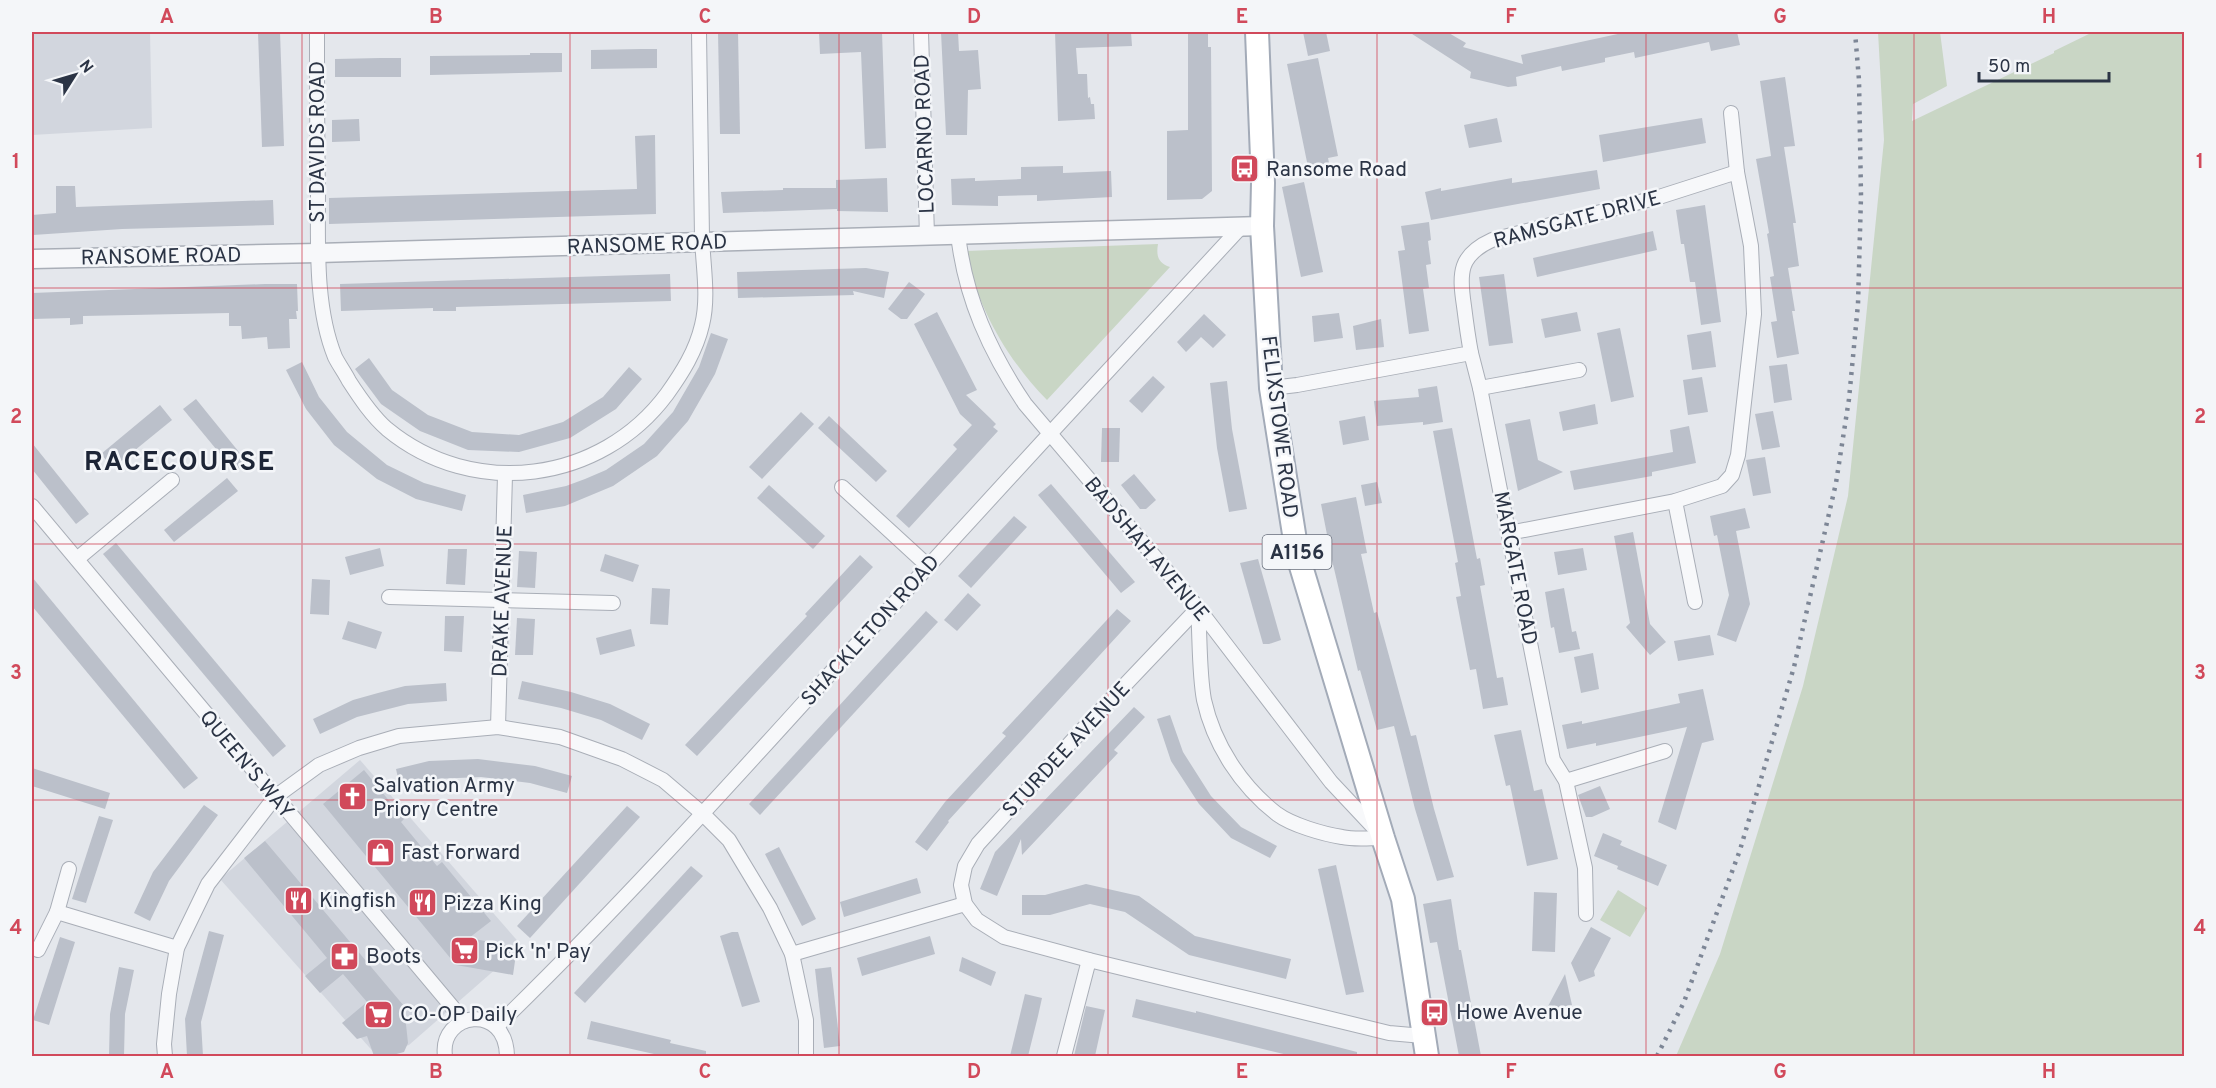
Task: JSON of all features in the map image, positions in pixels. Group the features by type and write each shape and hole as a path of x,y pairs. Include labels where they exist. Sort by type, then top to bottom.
{"main road":[{"name":"FELIXSTOWE ROAD","path":"1257,32 1263,183 1251,227 1271,388 1298,553 1383,838 1404,899 1425,1046"}],"street":[{"name":"ST DAVIDS ROAD","path":"317,32 318,253 327,331 336,358 361,400 386,428 418,450 457,466 505,475 531,473 570,464 601,452 625,437 650,415 679,377 694,349 702,324 705,287 702,243 699,32"},
{"name":"LOCARNO ROAD","path":"921,32 927,236"},
{"path":"1509,533 1675,501 1722,486 1732,475 1738,455 1754,314 1751,246 1737,172 1731,113"},
{"name":"RAMSGATE DRIVE","path":"1470,353 1460,279 1463,265 1470,253 1480,245 1659,197 1737,172"},
{"name":"RANSOME ROAD","path":"32,259 1251,227"},
{"name":"SHACKLETON ROAD","path":"496,1027 703,814 1050,433 1251,227"},
{"name":"BADSHAH AVENUE","path":"958,234 961,260 974,310 1002,370 1025,404 1198,608 1331,782 1383,838"},
{"path":"1271,388 1470,353"},
{"name":"MARGATE ROAD","path":"1470,353 1480,388 1553,759 1566,781 1585,868 1586,914"},
{"path":"1480,388 1579,370"},
{"name":"DRAKE AVENUE","path":"498,727 505,475"},
{"path":"77,559 172,480"},
{"path":"842,488 928,566"},
{"path":"1675,501 1695,602"},
{"name":"QUEEN'S WAY","path":"32,506 464,1021"},
{"path":"389,597 613,603"},
{"path":"1198,608 1204,699 1214,732 1246,785 1279,815 1317,831 1344,838 1383,838"},
{"name":"STURDEE AVENUE","path":"965,904 961,885 965,866 978,844 1198,608"},
{"path":"165,1056 168,1004 177,948 207,884 275,797 319,765 359,748 399,736 498,727 560,737 621,759 663,780 729,840 770,908 792,954 806,1020 806,1056"},
{"path":"1566,781 1665,751"},
{"path":"38,951 57,912 69,869"},
{"path":"792,954 965,904 977,920 1004,937 1389,1033 1425,1046"},
{"path":"57,912 177,948"},
{"path":"1064,1056 1089,960"},
{"path":"445,1056 445,1043 450,1033 464,1021 484,1020 496,1027 507,1042 508,1056 512,1056"}],"shaded area":[{"path":"32,32 150,32 152,128 32,135"},
{"path":"360,760 522,946 409,1045 377,1056 220,879"}],"green space":[{"path":"1878,32 1940,32 1947,86 1913,104 1912,121 2093,32 2184,32 2184,1056 1676,1056 1720,954 1803,686 1848,496 1884,140"},
{"path":"1158,244 1159,258 1170,267 1047,400 1019,368 996,331 977,292 966,251"},
{"path":"1618,890 1647,908 1630,937 1600,920"}],"building":[{"path":"258,32 280,32 284,146 262,147"},
{"path":"718,32 738,32 740,134 720,134"},
{"path":"819,32 882,32 886,148 865,149 861,52 820,54"},
{"path":"941,32 958,32 959,51 978,50 981,89 968,90 967,135 946,135"},
{"path":"1055,32 1131,32 1132,46 1076,48 1078,74 1087,74 1088,98 1090,97 1091,104 1094,104 1095,119 1058,121"},
{"path":"1188,32 1208,32 1208,47 1211,47 1212,191 1202,199 1167,200 1167,131 1188,130"},
{"path":"1303,32 1326,32 1330,51 1308,56"},
{"path":"1409,32 1447,32 1466,43 1463,47 1523,64 1521,55 1627,32 1737,32 1740,45 1711,51 1709,42 1635,58 1634,52 1605,58 1605,62 1562,71 1561,66 1516,77 1517,86 1508,87 1470,78 1471,72"},
{"path":"657,49 657,68 591,69 591,50"},
{"path":"530,53 562,53 562,72 430,75 430,56 530,55"},
{"path":"401,58 401,77 335,77 335,59"},
{"path":"1318,58 1338,156 1328,158 1329,163 1308,167 1287,64"},
{"path":"1785,77 1795,146 1784,147 1796,223 1793,223 1799,266 1788,268 1799,354 1777,358 1771,322 1777,321 1770,277 1774,276 1756,159 1771,156 1760,81"},
{"path":"1497,118 1502,142 1469,148 1464,125"},
{"path":"1702,118 1706,143 1603,162 1599,135"},
{"path":"359,119 360,141 332,142 332,120"},
{"path":"655,135 656,214 329,224 329,198 637,189 635,136"},
{"path":"1063,166 1063,173 1111,171 1112,197 1037,201 1037,195 998,196 998,206 952,205 951,179 975,178 975,181 1021,179 1021,167"},
{"path":"1597,170 1600,189 1431,220 1425,192 1512,178 1512,183"},
{"path":"887,178 888,212 837,211 837,209 723,213 721,192 783,190 783,188 836,188 836,180"},
{"path":"1304,182 1323,272 1301,277 1282,187"},
{"path":"56,186 75,186 76,207 273,200 274,225 122,229 33,235 32,215 56,213"},
{"path":"1705,205 1721,322 1701,325 1695,282 1690,282 1676,210"},
{"path":"1429,222 1431,240 1428,241 1431,264 1426,265 1429,288 1423,289 1429,331 1409,334 1398,251 1405,250 1401,226"},
{"path":"1653,231 1657,250 1537,277 1533,258"},
{"path":"866,268 889,272 884,298 853,291 854,295 738,298 737,272"},
{"path":"670,274 671,301 456,307 456,311 433,311 433,308 341,311 340,284"},
{"path":"1504,274 1513,343 1489,346 1479,277"},
{"path":"909,282 925,294 907,319 901,319 888,309"},
{"path":"297,284 297,319 289,319 290,348 268,349 267,337 242,339 241,326 229,326 229,313 83,316 83,324 70,325 70,318 32,319 32,293"},
{"path":"937,312 977,390 966,395 996,424 993,427 998,431 909,528 896,516 957,449 953,445 972,425 960,414 914,324"},
{"path":"1577,312 1581,331 1545,338 1541,319"},
{"path":"1339,313 1343,338 1314,342 1312,316"},
{"path":"1204,314 1226,335 1213,348 1201,337 1186,352 1177,342"},
{"path":"1381,319 1384,347 1356,350 1353,326"},
{"path":"1620,328 1634,397 1611,402 1597,333"},
{"path":"1711,331 1716,367 1692,370 1687,335"},
{"path":"711,333 728,339 715,374 688,421 657,456 613,486 565,506 526,513 523,495 566,486 585,479 606,470 644,444 673,412 699,367"},
{"path":"369,358 392,390 428,415 472,432 519,435 563,422 603,397 629,367 642,379 616,409 570,438 519,452 468,450 420,431 381,404 355,369"},
{"path":"302,362 319,397 347,432 387,465 424,483 466,495 462,511 416,499 377,479 334,445 306,409 286,370"},
{"path":"1787,364 1792,400 1774,403 1769,366"},
{"path":"1153,376 1165,387 1142,413 1129,401"},
{"path":"1702,377 1708,412 1688,415 1683,380"},
{"path":"1227,381 1232,429 1247,509 1229,512 1217,448 1210,383"},
{"path":"1437,386 1443,422 1377,426 1374,401 1419,397 1418,389"},
{"path":"196,399 247,462 235,472 183,409"},
{"path":"1595,404 1598,424 1563,431 1559,412"},
{"path":"160,405 172,420 113,468 101,454"},
{"path":"1773,411 1780,447 1762,450 1755,414"},
{"path":"801,412 814,424 762,479 749,467"},
{"path":"829,416 887,471 876,482 818,428"},
{"path":"1365,416 1369,440 1343,445 1339,421"},
{"path":"1530,419 1538,460 1563,472 1518,491 1505,424"},
{"path":"1689,426 1696,463 1652,472 1652,476 1574,490 1570,471 1673,452 1670,430"},
{"path":"1102,428 1120,428 1119,462 1101,462"},
{"path":"1452,428 1477,559 1480,558 1485,585 1480,586 1497,678 1503,677 1508,705 1483,709 1476,669 1470,670 1456,597 1461,596 1455,563 1458,562 1433,431"},
{"path":"32,443 89,514 76,524 32,469"},
{"path":"1765,457 1771,493 1753,496 1746,460"},
{"path":"1134,474 1156,500 1146,509 1140,509 1121,485"},
{"path":"227,478 238,491 174,542 164,530"},
{"path":"1377,482 1382,503 1365,506 1361,485"},
{"path":"1051,484 1135,582 1121,593 1038,495"},
{"path":"769,485 825,536 813,549 757,498"},
{"path":"1356,497 1367,553 1361,554 1374,613 1377,612 1411,736 1416,735 1454,877 1437,881 1415,809 1394,726 1377,730 1360,670 1358,671 1332,560 1321,504"},
{"path":"1745,508 1750,528 1736,531 1750,604 1736,642 1717,635 1729,595 1717,535 1714,536 1710,516"},
{"path":"1014,516 1027,527 971,588 958,576"},
{"path":"1633,532 1650,624 1666,642 1650,655 1626,627 1630,623 1614,536"},
{"path":"116,543 286,746 273,757 103,554"},
{"path":"380,548 384,566 350,575 345,557"},
{"path":"1583,548 1587,570 1558,575 1554,552"},
{"path":"448,549 467,549 465,585 446,584"},
{"path":"519,551 537,552 535,588 517,587"},
{"path":"605,554 639,565 633,582 600,571"},
{"path":"860,555 873,567 697,756 685,745 807,616 805,614"},
{"path":"1258,559 1281,640 1269,644 1263,644 1240,563"},
{"path":"32,577 198,778 184,789 32,606"},
{"path":"312,579 330,580 329,615 310,614"},
{"path":"652,588 670,589 668,625 650,624"},
{"path":"1564,588 1572,632 1576,631 1580,649 1559,653 1554,627 1551,628 1545,592"},
{"path":"968,593 981,605 957,631 944,620"},
{"path":"1117,609 1131,621 948,821 927,851 915,842 945,802 1006,736 1002,733"},
{"path":"926,611 938,622 760,815 749,804"},
{"path":"445,616 464,616 462,652 444,651"},
{"path":"517,618 535,619 533,655 515,655"},
{"path":"348,621 382,632 376,649 342,639"},
{"path":"631,629 635,646 600,655 596,638"},
{"path":"1710,635 1714,655 1678,661 1674,641"},
{"path":"1593,653 1599,689 1581,693 1574,657"},
{"path":"522,681 610,704 650,724 642,740 601,720 561,708 518,699"},
{"path":"446,683 447,701 408,704 357,717 320,734 313,719 353,700 378,693 405,686"},
{"path":"1703,689 1714,740 1702,743 1676,830 1658,822 1687,727 1596,746 1596,743 1567,749 1562,725 1582,721 1582,724 1680,703 1678,694"},
{"path":"1134,707 1145,717 1114,750 1118,753 1022,855 1021,839 997,896 980,889 995,852"},
{"path":"1170,715 1183,752 1211,796 1241,827 1277,846 1270,858 1231,838 1199,804 1171,761 1157,719"},
{"path":"1521,730 1534,791 1542,789 1558,859 1527,866 1510,785 1506,786 1494,735"},
{"path":"478,759 535,766 572,776 567,793 530,783 481,777 435,779 400,787 396,769 429,761"},
{"path":"32,768 110,793 105,809 32,786"},
{"path":"364,770 404,819 401,822 437,866 442,862 491,921 469,938 517,947 513,975 456,965 323,804"},
{"path":"1600,786 1610,809 1592,817 1586,817 1578,795"},
{"path":"204,805 218,815 169,881 150,921 134,913 153,872"},
{"path":"627,806 640,817 530,938 517,926"},
{"path":"99,816 113,820 86,903 72,899"},
{"path":"1603,833 1622,841 1620,845 1667,865 1658,886 1617,869 1618,866 1594,856"},
{"path":"265,841 404,1006 408,1043 404,1052 389,1056 374,1056 367,1036 357,1039 342,1023 367,1002 343,974 320,993 305,976 327,958 244,858"},
{"path":"779,847 816,919 802,926 765,854"},
{"path":"1336,865 1364,992 1346,995 1318,869"},
{"path":"691,866 703,876 585,1003 574,993"},
{"path":"917,878 921,893 844,917 840,902"},
{"path":"1086,884 1139,896 1195,936 1291,959 1286,979 1189,955 1125,912 1090,904 1050,915 1022,915 1022,895 1045,895"},
{"path":"1534,892 1557,893 1555,952 1532,951"},
{"path":"1451,899 1481,1056 1459,1056 1437,942 1430,943 1423,904"},
{"path":"1591,927 1611,938 1594,971 1595,976 1579,982 1571,963"},
{"path":"209,931 224,935 201,1022 203,1056 187,1056 185,1019"},
{"path":"738,932 760,1002 742,1007 720,936"},
{"path":"930,936 935,954 862,976 857,958"},
{"path":"60,937 75,942 49,1025 33,1020"},
{"path":"962,957 996,972 991,986 959,971"},
{"path":"119,967 134,970 125,1014 124,1056 109,1056 110,1014"},
{"path":"831,967 840,1046 824,1048 815,969"},
{"path":"1565,974 1572,1005 1546,1010"},
{"path":"1025,994 1042,998 1038,1016 1028,1056 1010,1056"},
{"path":"1136,999 1196,1013 1196,1011 1326,1044 1357,1052 1357,1056 1292,1056 1132,1017"},
{"path":"1086,1006 1105,1010 1095,1056 1074,1056"},
{"path":"591,1021 671,1040 670,1043 706,1051 706,1056 663,1056 587,1039"}],"railway":[{"path":"1657,1056 1684,1002 1740,850 1794,667 1836,483 1849,399 1858,304 1861,196 1859,80 1855,32"}],"place":[{"name":"Ransome Road","path":"1245,169"},
{"name":"Salvation Army Priory Centre","path":"352,797"},
{"name":"Fast Forward","path":"380,852"},
{"name":"Kingfish","path":"298,900"},
{"name":"Pizza King","path":"422,903"},
{"name":"Pick 'n' Pay","path":"464,951"},
{"name":"Boots","path":"345,956"},
{"name":"Howe Avenue","path":"1435,1012"},
{"name":"CO-OP Daily","path":"379,1014"}],"district":[{"name":"RACECOURSE","path":"180,461"}]}
